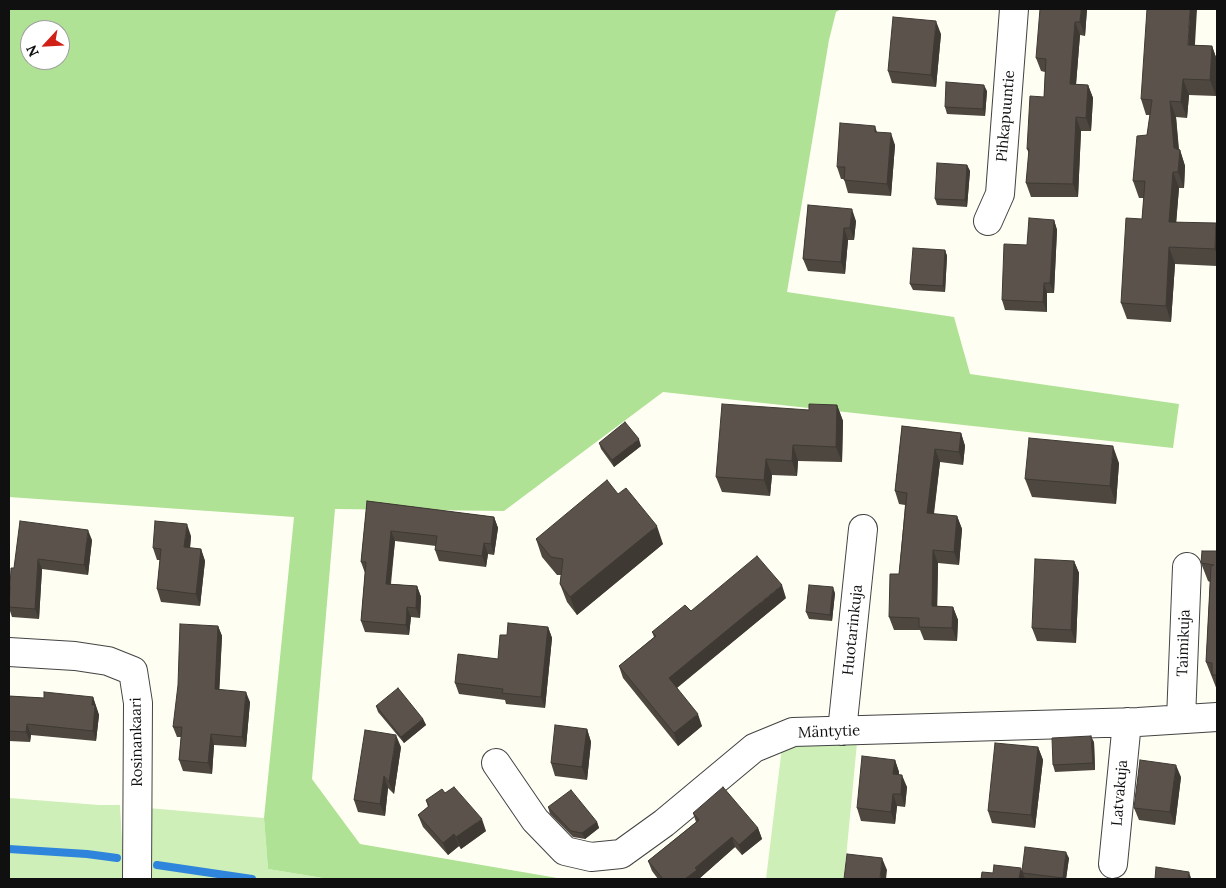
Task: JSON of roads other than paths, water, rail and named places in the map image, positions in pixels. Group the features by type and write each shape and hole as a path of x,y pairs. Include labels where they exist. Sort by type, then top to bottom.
{"street":[{"name":"Pihkapuuntie","path":"988,221 1000,194 1014,9"},
{"name":"Huotarinkuja","path":"842,731 863,529"},
{"name":"Taimikuja","path":"1181,719 1187,567"},
{"name":"Rosinankaari","path":"9,652 90,658 108,661 133,671 138,703 137,879"},
{"name":"Mäntytie","path":"496,763 536,820 565,851 591,858 621,854 664,823 754,748 792,732 1127,722 1217,717"},
{"name":"Latvakuja","path":"1113,864 1127,722"}],"waterway":[{"path":"9,849 117,858"},
{"path":"157,865 252,879"}]}
